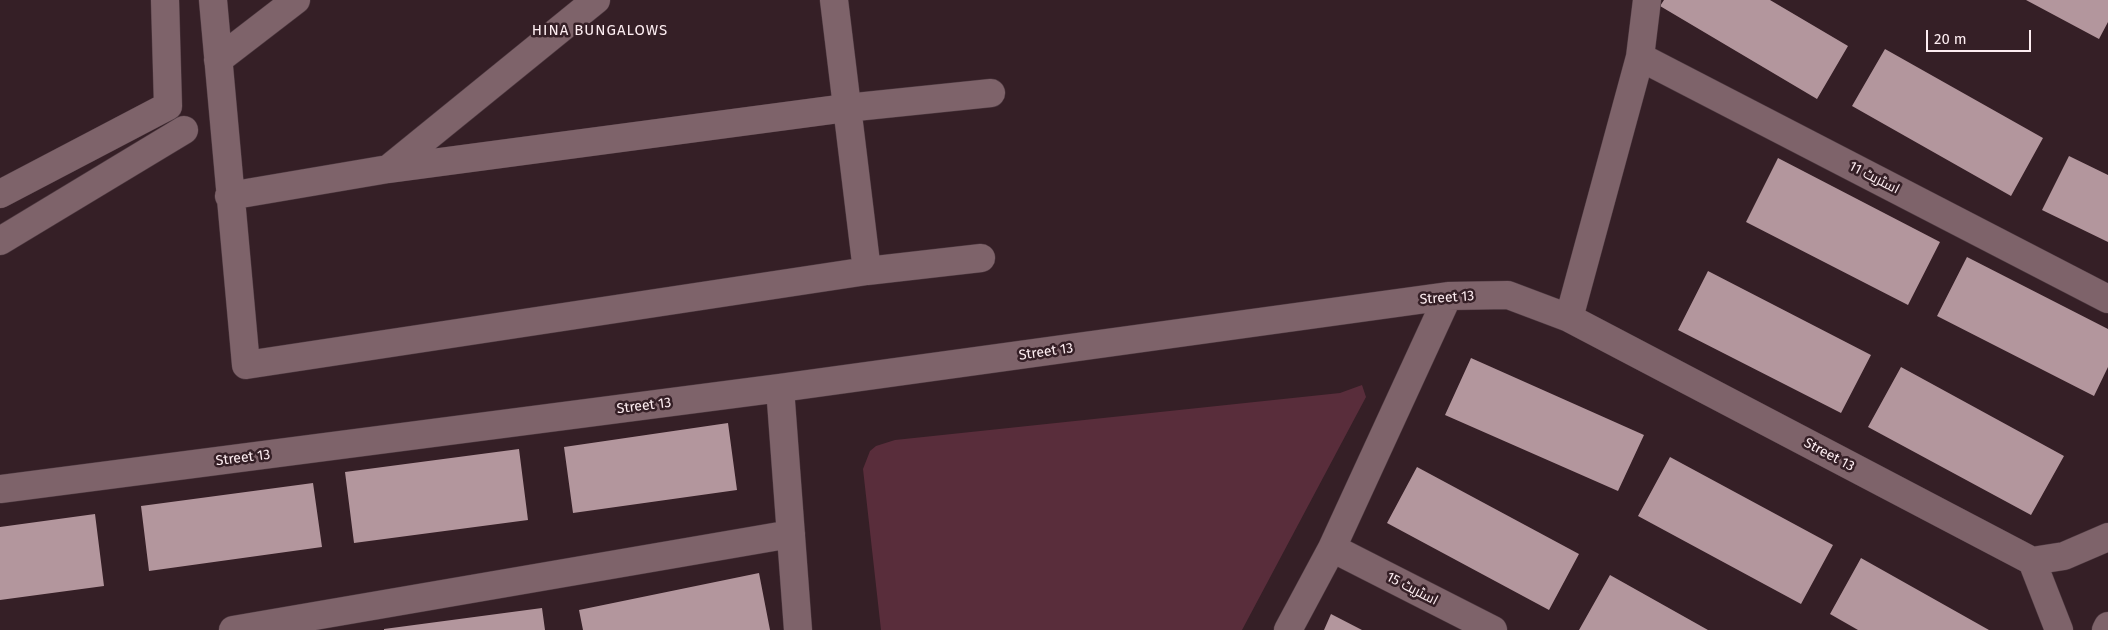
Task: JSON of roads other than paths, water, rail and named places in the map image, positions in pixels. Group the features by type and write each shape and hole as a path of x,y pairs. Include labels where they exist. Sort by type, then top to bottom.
{"street":[{"path":"0,194 168,106 165,0"},
{"path":"213,0 229,196 246,365 867,271 981,258"},
{"path":"218,60 296,0"},
{"path":"388,169 596,0"},
{"path":"834,0 867,271"},
{"path":"1568,318 1640,56 1647,0"},
{"name":"اسٹریٹ 11","path":"1640,56 2108,299"},
{"path":"229,196 388,169 846,108 991,93"},
{"path":"0,241 184,130"},
{"name":"Street 13","path":"0,489 780,388 1448,296 1508,295 1568,318 2032,562"},
{"path":"1288,630 1332,548 1448,296"},
{"path":"780,388 798,630"},
{"path":"233,630 792,534"},
{"path":"2059,630 2032,562 2064,556 2108,537"},
{"name":"اسٹریٹ 15","path":"1332,548 1493,630"},
{"path":"2106,630 2108,626"}],"district":[{"name":"HINA BUNGALOWS","path":"600,31"}]}
